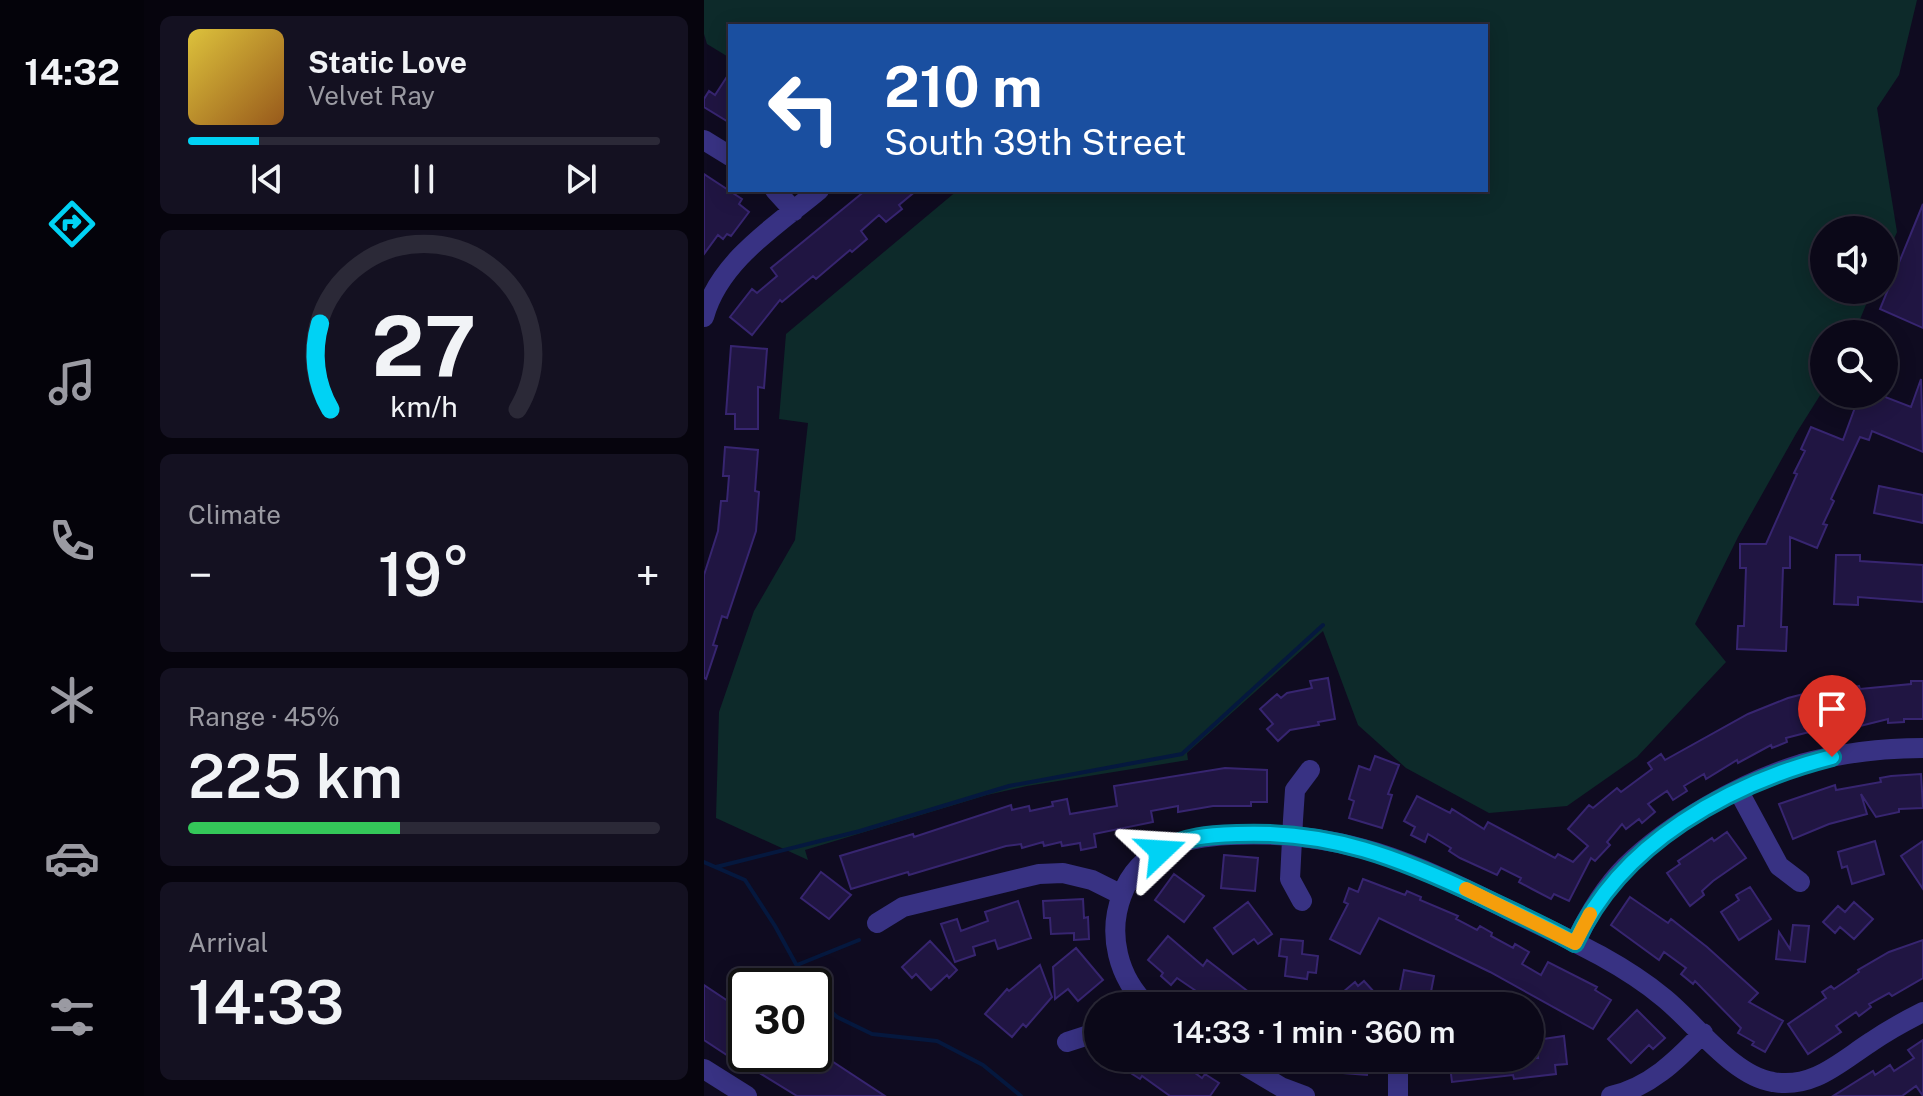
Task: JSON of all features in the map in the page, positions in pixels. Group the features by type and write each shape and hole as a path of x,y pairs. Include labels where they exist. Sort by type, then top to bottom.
{"street":[{"path":"704,140 728,155"},
{"path":"777,192 794,211"},
{"path":"704,317 709,298 725,272 817,192"},
{"path":"1575,943 1597,902 1626,867 1664,836 1738,790 1799,765 1832,757 1867,750 1923,748"},
{"path":"1302,901 1290,879 1295,790 1310,770"},
{"path":"1738,790 1779,866 1800,882"},
{"path":"1133,992 1125,978 1115,926 1116,909 1127,880 1148,860 1175,842 1208,836 1274,832 1365,847 1415,865 1575,943 1663,997 1754,1077 1790,1083 1818,1077 1923,1012"},
{"path":"877,923 903,907 1039,874 1063,873 1092,880 1122,895"},
{"path":"1611,1096 1638,1087 1664,1071 1703,1033"},
{"path":"1067,1042 1084,1037"},
{"path":"704,1069 747,1096"},
{"path":"1256,1072 1281,1087 1305,1096"},
{"path":"1398,1072 1398,1096"}],"green space":[{"path":"704,0 1917,0 1899,75 1877,108 1894,216 1810,216 1810,304 1866,304 1860,320 1810,320 1812,408 1738,537 1695,624 1726,662 1637,757 1567,806 1489,813 1406,768 1358,725 1323,631 1187,753 1188,760 987,795 805,850 808,860 716,818 719,712 754,611 795,540 808,423 779,419 786,334 956,192 1488,192 1488,24 728,24 728,57 707,44"}],"building":[{"path":"728,75 728,122 704,107 709,91 715,95"},
{"path":"704,174 742,199 739,204 749,212 731,236 727,234 723,239 718,235 704,254"},
{"path":"864,192 915,192 899,205 902,209 886,222 879,215 861,231 867,239 852,252 850,250 816,279 813,276 782,302 780,300 752,335 730,317 752,289 757,293 777,276 771,268"},
{"path":"1923,204 1923,328 1880,309 1882,304 1898,304 1898,265"},
{"path":"731,346 767,349 764,388 758,387 758,429 735,429 735,414 726,414"},
{"path":"1921,379 1923,452 1872,431 1869,440 1860,437 1831,499 1834,501 1823,524 1827,525 1817,548 1790,537 1790,568 1783,568 1781,627 1787,627 1786,651 1737,649 1738,626 1744,626 1746,568 1740,568 1740,544 1766,544 1797,474 1794,473 1805,451 1801,449 1811,427 1843,440 1855,408 1898,408 1898,402 1911,407"},
{"path":"725,447 758,450 756,531 727,618 722,616 713,645 717,646 706,679 704,575 718,531 721,501 727,501 729,476 723,476"},
{"path":"1879,486 1923,495 1923,523 1874,513"},
{"path":"1836,555 1860,555 1860,561 1923,565 1923,602 1858,597 1858,605 1834,604"},
{"path":"1328,678 1335,719 1290,730 1278,741 1267,729 1273,724 1260,709 1277,694 1281,698 1287,693 1312,688 1310,681"},
{"path":"1911,681 1923,681 1923,719 1888,723 1888,719 1852,728 1851,724 1814,736 1813,731 1786,738 1787,742 1772,748 1771,745 1738,763 1737,760 1706,779 1704,774 1684,786 1687,791 1673,800 1667,791 1648,804 1655,812 1642,823 1639,819 1626,829 1622,824 1607,842 1610,845 1595,861 1591,858 1569,901 1554,894 1551,899 1519,882 1521,878 1501,868 1497,875 1460,858 1449,851 1451,848 1428,834 1425,842 1411,835 1415,827 1404,821 1417,796 1450,813 1452,809 1484,829 1488,822 1555,858 1558,854 1573,862 1588,846 1568,829 1589,805 1593,808 1617,788 1621,792 1652,769 1648,763 1661,754 1665,760 1748,714 1788,698 1819,690 1820,696 1859,686 1860,689 1911,684"},
{"path":"1375,756 1399,765 1388,794 1392,795 1382,828 1349,818 1354,801 1349,799 1359,766 1370,770"},
{"path":"1225,768 1267,770 1267,802 1178,812 1178,806 1151,811 1153,822 1094,834 1096,847 1081,850 1080,843 1062,846 1061,842 1044,846 1043,842 1022,848 1021,844 1006,846 851,889 840,856 913,834 914,837 1011,805 1012,810 1029,806 1030,811 1067,799 1070,814 1117,806 1114,786"},
{"path":"1921,774 1923,808 1899,809 1899,812 1876,817 1861,794 1867,814 1829,824 1793,839 1779,804 1835,785 1836,790 1881,782 1880,778"},
{"path":"1727,832 1746,858 1713,881 1702,891 1704,895 1690,906 1667,873 1680,864 1678,861 1712,838 1714,841"},
{"path":"1875,841 1884,874 1852,884 1847,866 1842,868 1838,852"},
{"path":"1923,841 1923,889 1901,856"},
{"path":"1224,855 1258,858 1255,891 1221,888"},
{"path":"821,872 851,895 829,919 801,898"},
{"path":"1174,874 1204,896 1184,922 1155,900"},
{"path":"1363,879 1405,895 1407,891 1458,916 1456,919 1477,930 1480,926 1513,948 1515,944 1529,952 1522,964 1541,975 1548,962 1597,987 1595,990 1611,1000 1593,1029 1544,1002 1544,992 1526,992 1379,918 1360,954 1330,939 1348,904 1344,902 1349,888 1358,892"},
{"path":"1750,887 1771,919 1739,940 1721,912 1739,900 1736,895"},
{"path":"1630,897 1668,923 1671,919 1707,947 1758,993 1749,1002 1783,1021 1765,1052 1738,1033 1741,1028 1695,981 1693,984 1681,974 1686,968 1664,952 1659,960 1611,925"},
{"path":"1083,899 1089,939 1074,940 1074,933 1051,934 1050,918 1044,918 1043,901"},
{"path":"1018,901 1031,938 998,949 995,940 973,947 975,955 955,962 941,924 957,919 961,931 988,921 985,912"},
{"path":"1248,902 1272,934 1258,944 1254,939 1233,954 1214,928"},
{"path":"1854,902 1873,919 1854,939 1840,927 1835,933 1823,922 1838,906 1845,912"},
{"path":"1793,925 1809,926 1805,962 1776,959 1779,932 1790,949"},
{"path":"1168,936 1203,966 1207,960 1249,992 1195,992 1177,978 1171,985 1148,960"},
{"path":"1281,939 1303,941 1302,954 1318,956 1316,973 1308,972 1307,979 1285,976 1287,957 1279,956"},
{"path":"1923,940 1923,978 1892,996 1889,993 1869,1004 1871,1007 1859,1016 1856,1012 1836,1026 1841,1032 1808,1054 1788,1024 1826,998 1822,992 1831,986 1834,989 1889,952"},
{"path":"930,941 957,970 931,990 916,974 912,978 902,967"},
{"path":"1076,948 1103,980 1089,992 1084,992 1078,1001 1068,989 1055,999 1053,967"},
{"path":"1040,965 1052,997 1026,1027 1023,1024 1012,1037 985,1014 1007,989 1009,991"},
{"path":"1404,970 1434,976 1431,992 1400,992"},
{"path":"1364,981 1374,992 1343,992 1355,982 1358,986"},
{"path":"704,985 728,1001 728,1056 704,1040"},
{"path":"1637,1010 1665,1038 1653,1049 1649,1045 1631,1063 1608,1039"},
{"path":"1564,1036 1567,1064 1555,1065 1556,1074 1452,1082 1451,1072 1544,1072 1544,1039"},
{"path":"1923,1040 1923,1096 1916,1086 1902,1096 1833,1096 1873,1071 1875,1075 1890,1065 1894,1071 1914,1058 1908,1050"},
{"path":"832,1061 885,1096 797,1096 758,1072 832,1072"},
{"path":"1129,1072 1194,1072 1202,1078 1205,1074 1219,1083 1210,1096 1170,1096 1142,1076 1140,1079"},
{"path":"1331,1072 1367,1072 1367,1075"}],"waterway":[{"path":"716,867 860,831 1009,786 1182,754 1323,625"},
{"path":"704,862 745,880 798,968"},
{"path":"797,965 859,940"},
{"path":"832,1012 872,1034 937,1041 983,1065 1021,1096"}],"slow traffic":[{"path":"1466,889 1575,943 1590,914"}],"route":[{"path":"1161,851 1175,842 1208,836 1274,832 1365,847 1415,865 1575,943 1603,893 1626,867 1654,843 1738,790 1799,765 1832,757"}]}
